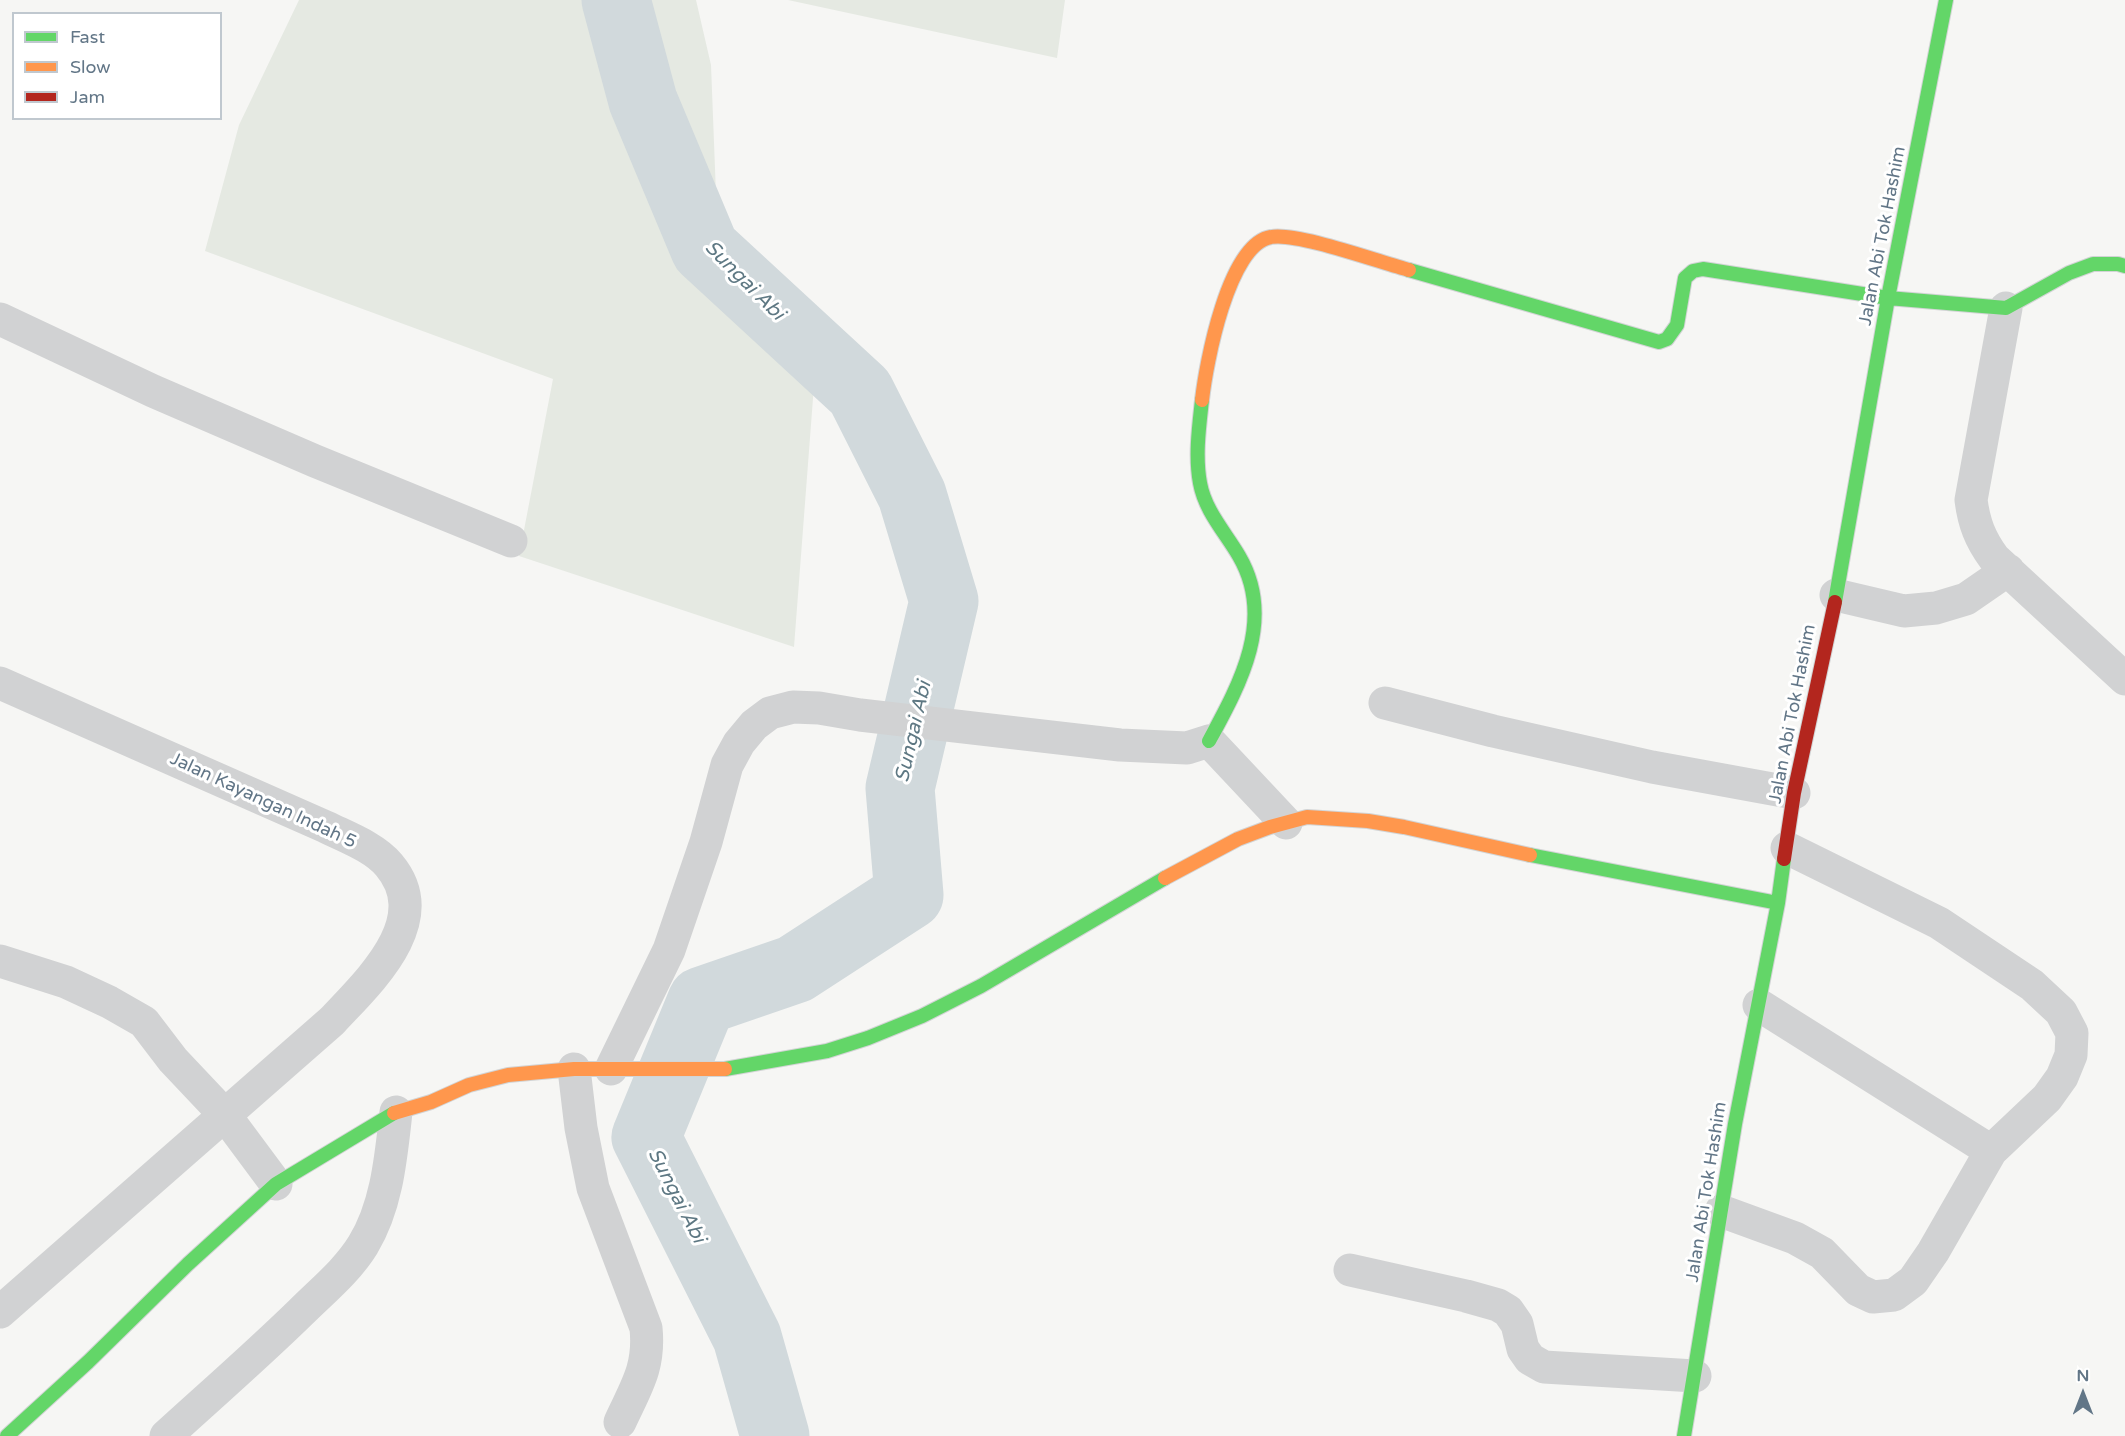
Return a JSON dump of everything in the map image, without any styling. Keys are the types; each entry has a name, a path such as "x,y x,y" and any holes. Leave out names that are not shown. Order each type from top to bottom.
{"street":[{"name":"Jalan Abi Tok Hashim","path":"1684,1436 1735,1125 1778,903 1794,793 1836,595 1888,298 1946,0"},
{"path":"611,1069 669,950 706,842 727,765 739,743 754,725 770,713 794,708 819,708 860,715 1120,745 1187,748 1209,741 1239,687 1250,656 1255,631 1255,604 1252,582 1243,560 1207,507 1200,483 1197,452 1205,374 1218,321 1241,260 1253,244 1266,237 1284,237 1318,244 1659,342 1669,338 1678,328 1685,278 1693,271 1703,269 1888,298 2006,308 2069,273 2093,264 2125,266"},
{"path":"2006,308 1971,500 1974,520 1981,541 1994,558 2125,678"},
{"path":"0,320 153,391 315,461 511,541"},
{"path":"1836,595 1904,611 1936,608 1966,599 2008,570"},
{"name":"Jalan Kayangan Indah 5","path":"0,682 326,827 371,851 388,864 399,880 404,897 401,932 391,953 332,1021 6,1300"},
{"path":"1385,703 1493,731 1652,767 1794,793"},
{"path":"1209,741 1286,823"},
{"path":"7,1436 276,1184 396,1112 431,1102 469,1085 508,1075 574,1069 645,1071 731,1069 827,1052 922,1016 981,986 1139,892 1238,839 1270,827 1307,817 1395,825 1778,903"},
{"path":"1721,1211 1795,1238 1822,1253 1858,1290 1873,1298 1894,1295 1913,1281 1991,1151 2047,1098 2062,1077 2071,1055 2072,1033 2061,1012 2032,985 1939,923 1786,848"},
{"path":"0,961 66,982 109,1002 144,1022 173,1060 224,1114 276,1184"},
{"path":"1759,1005 1991,1151"},
{"path":"574,1069 581,1128 593,1188 646,1328 648,1349 644,1369 620,1422"},
{"path":"166,1436 248,1363 344,1269 363,1245 374,1223 382,1197 390,1163 396,1112"},
{"path":"1350,1270 1498,1305 1508,1311 1517,1324 1523,1349 1530,1359 1544,1367 1695,1376"}],"shaded area":[{"path":"299,0 696,0 711,65 717,220 818,333 794,647 519,556 553,379 205,251 239,125"},
{"path":"788,0 1065,0 1057,58"}],"waterway":[{"name":"Sungai Abi","path":"616,0 643,101 705,249 860,392 912,495 944,601 900,788 909,895 795,969 702,1001 646,1137 747,1337 775,1436"}],"traffic: fast":[{"path":"1835,602 1888,298 1946,0"},
{"path":"1409,270 1659,342 1667,339 1677,325 1685,278 1693,271 1703,269 1888,298 2006,308 2069,273 2093,264 2125,266"},
{"path":"1202,400 1198,452 1200,483 1206,503 1239,556 1250,580 1254,603 1254,627 1250,651 1232,697 1209,741"},
{"path":"1530,855 1778,903"},
{"path":"1684,1436 1735,1124 1778,903 1784,859"},
{"path":"725,1069 827,1051 868,1038 922,1016 981,986 1165,878"},
{"path":"7,1436 276,1184 394,1113"}],"traffic: slow":[{"path":"1202,400 1214,334 1231,282 1243,260 1256,245 1271,237 1299,239 1409,270"},
{"path":"1165,878 1238,839 1307,817 1368,821 1404,827 1530,855"},
{"path":"394,1113 431,1102 469,1085 508,1075 574,1069 725,1069"}],"traffic: jam":[{"path":"1784,859 1794,793 1835,602"}]}
